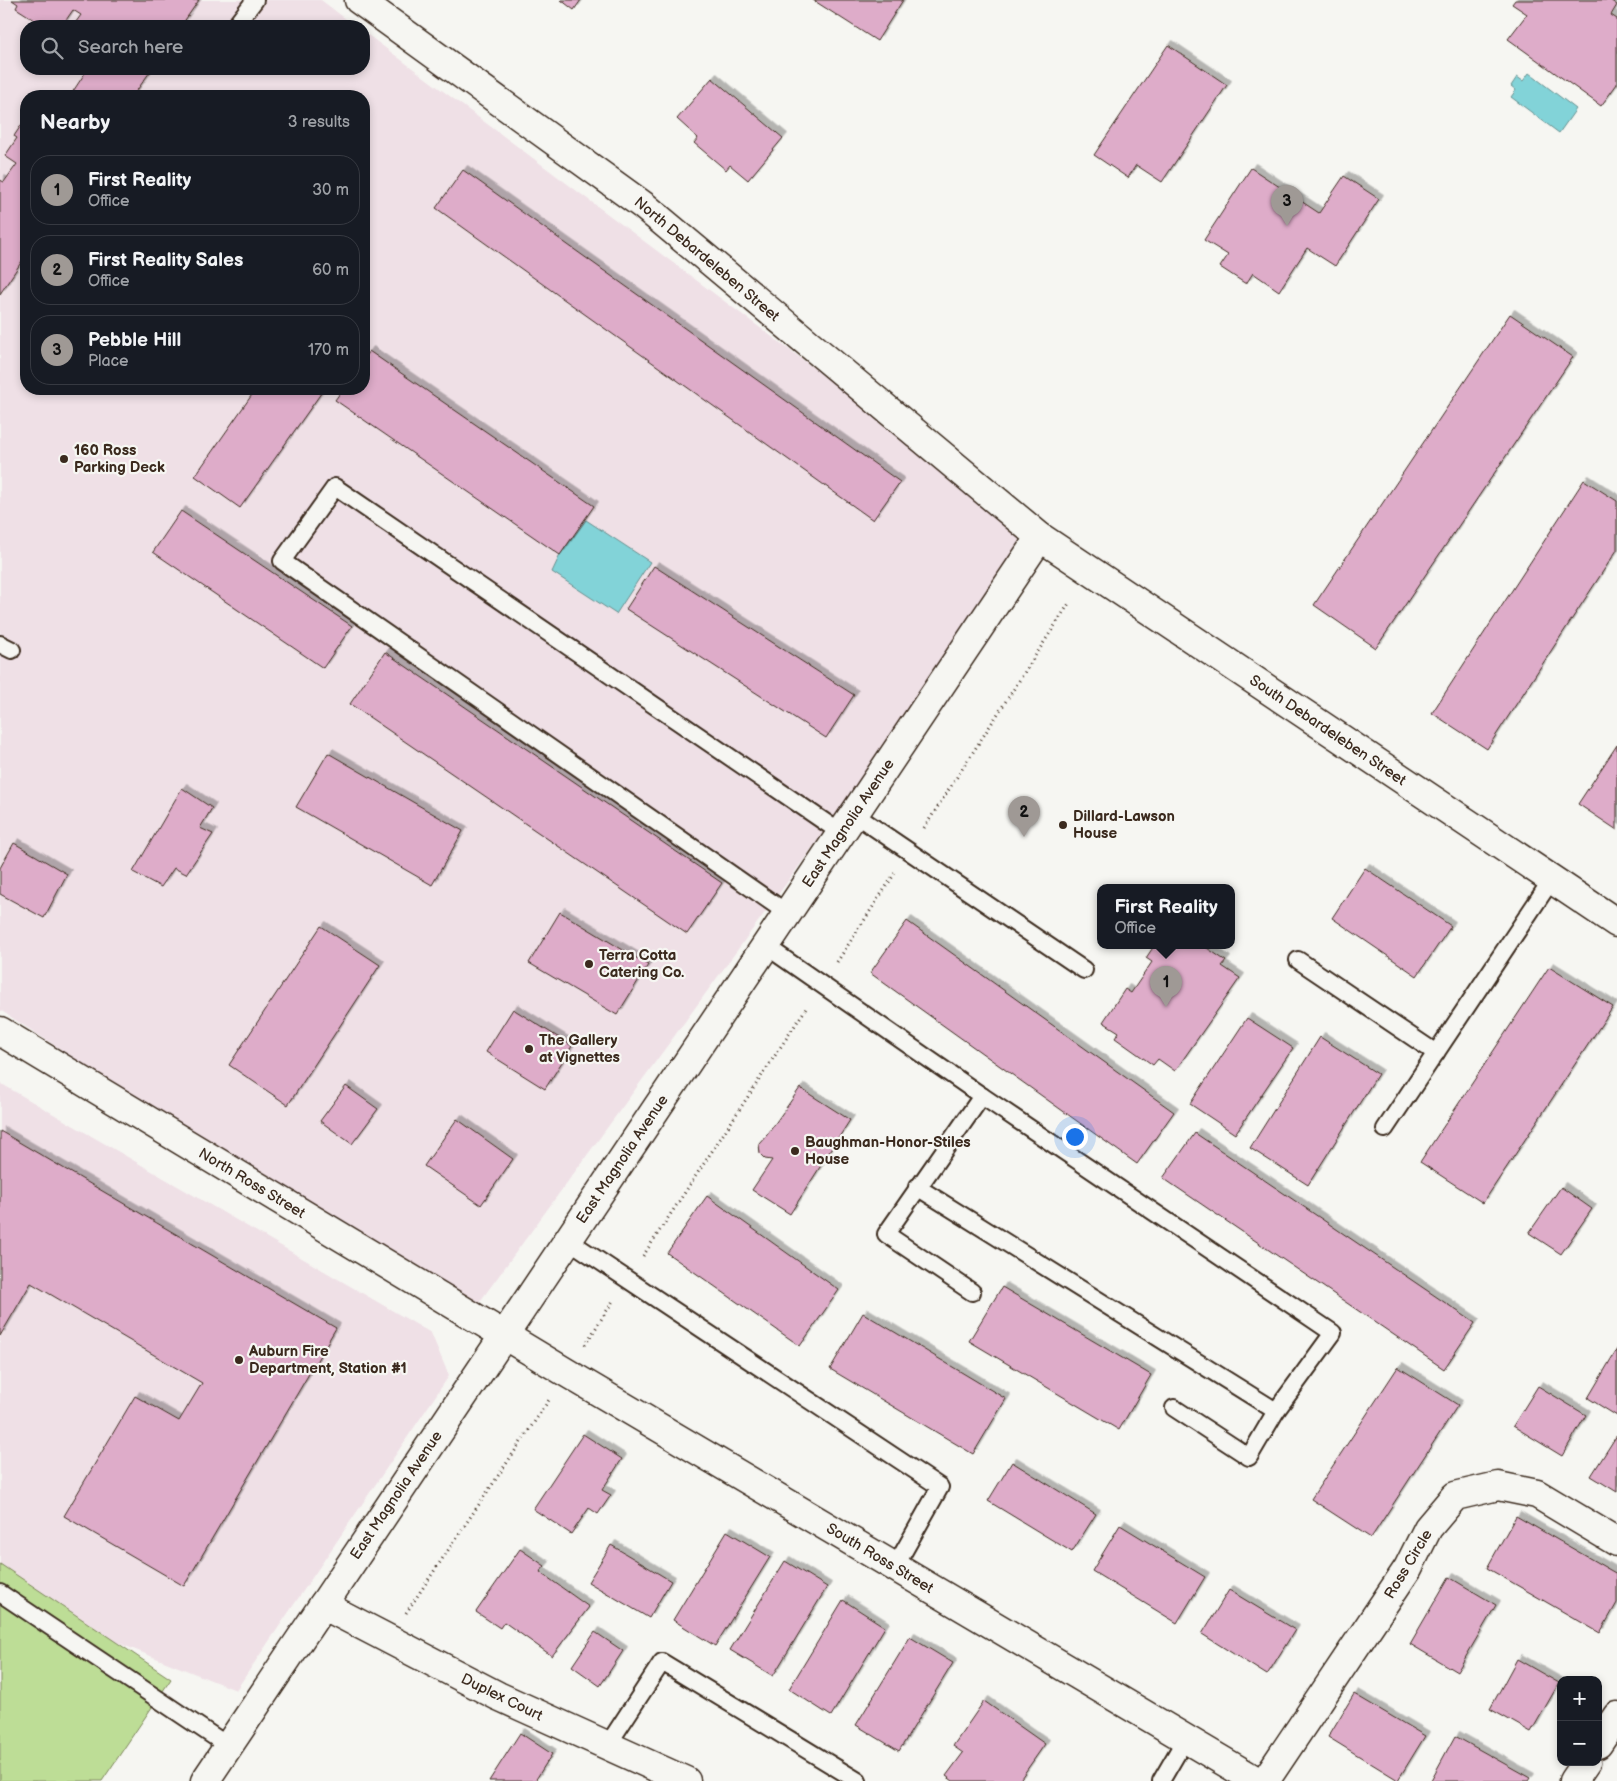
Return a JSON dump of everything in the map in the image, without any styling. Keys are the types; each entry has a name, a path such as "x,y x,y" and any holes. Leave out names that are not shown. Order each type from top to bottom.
{"street":[{"name":"North Debardeleben Street","path":"359,0 644,206 1040,537"},
{"name":"East Magnolia Avenue","path":"204,1781 1040,537"},
{"name":"South Debardeleben Street","path":"1040,537 1617,923"},
{"name":"North Ross Street","path":"0,1031 504,1335"},
{"name":"South Ross Street","path":"504,1335 1258,1781"},
{"name":"Ross Circle","path":"1265,1781 1408,1568 1428,1528 1455,1496 1498,1486 1537,1494 1617,1542"},
{"name":"Duplex Court","path":"322,1605 498,1696 686,1781"},
{"path":"1602,1738 1617,1716"},
{"path":"1573,1781 1583,1766"}],"lane":[{"path":"240,20 255,0"},
{"path":"787,913 282,561 335,487 847,824 1084,970"},
{"path":"1385,1129 1552,879"},
{"path":"766,946 982,1096 1333,1333 1276,1411 1249,1457 1174,1408"},
{"path":"1298,960 1436,1053"},
{"path":"972,1292 886,1234 982,1096"},
{"path":"917,1187 1276,1411"},
{"path":"568,1240 940,1487 895,1567"},
{"path":"0,1593 228,1746"},
{"path":"607,1746 662,1662 858,1781"},
{"path":"1160,1781 1186,1738"}],"path":[{"path":"401,1620 553,1395"}],"shaded area":[{"path":"0,0 321,0 347,20 20,20 20,75 370,75 370,36 1040,537 470,1315 0,1010"},
{"path":"0,1083 431,1333 449,1376 236,1690 0,1596"}],"green space":[{"path":"0,1564 171,1679 102,1781 0,1781"}],"water":[{"path":"1529,73 1576,109 1559,133 1511,97 1516,90 1511,86 1517,77 1523,81"},
{"path":"586,520 650,562 616,614 552,572 560,555"}],"building":[{"path":"12,0 199,0 185,20 77,20 81,15 73,10 66,20 35,20 16,8 18,4"},
{"path":"561,0 581,0 574,10"},
{"path":"813,0 903,0 877,41"},
{"path":"1515,0 1610,0 1617,5 1611,15 1617,19 1617,84 1601,106 1508,39 1527,14 1512,4"},
{"path":"1168,45 1227,85 1162,182 1136,165 1128,178 1094,155"},
{"path":"84,75 148,75 137,90 74,90"},
{"path":"712,78 783,138 748,180 730,165 726,170 694,143 698,138 677,119"},
{"path":"20,127 20,264 0,294 0,180 4,182 17,164 5,156 17,138 14,136"},
{"path":"1251,168 1319,213 1344,176 1379,199 1335,266 1307,248 1279,291 1253,273 1246,284 1220,267 1228,255 1204,240"},
{"path":"463,170 900,482 873,520 436,208"},
{"path":"1510,314 1573,357 1376,648 1314,605"},
{"path":"370,352 594,506 560,555 335,400 339,395 370,395"},
{"path":"252,395 320,395 240,508 195,476"},
{"path":"1584,480 1617,501 1617,550 1487,749 1432,713"},
{"path":"181,511 352,626 323,668 153,552"},
{"path":"654,566 854,695 826,738 626,609"},
{"path":"385,652 722,883 687,934 350,704"},
{"path":"1617,745 1617,830 1578,804"},
{"path":"328,753 463,831 432,885 296,807"},
{"path":"182,788 212,808 200,828 213,834 186,874 174,868 161,887 133,872"},
{"path":"14,843 67,874 44,918 0,894 0,868"},
{"path":"1365,868 1451,926 1417,976 1332,918"},
{"name":"Terra Cotta Catering Co.","path":"560,912 648,965 617,1015 529,963"},
{"path":"907,921 1174,1112 1137,1164 870,973"},
{"path":"321,926 380,965 288,1105 229,1065"},
{"path":"1152,949 1208,949 1226,961 1222,966 1240,978 1175,1071 1158,1059 1153,1065 1115,1038 1119,1032 1103,1022 1125,989 1131,993 1152,962 1146,958"},
{"path":"1549,967 1613,1007 1483,1203 1420,1162"},
{"name":"The Gallery at Vignettes","path":"513,1009 572,1046 545,1089 486,1052"},
{"path":"1247,1018 1293,1048 1235,1134 1190,1104"},
{"path":"1320,1037 1378,1074 1308,1185 1250,1148"},
{"path":"346,1086 378,1109 352,1144 320,1121"},
{"name":"Baughman-Honor-Stiles House","path":"800,1088 850,1120 790,1214 752,1190 772,1160 765,1159 760,1154 759,1144"},
{"path":"457,1119 513,1159 481,1205 424,1166"},
{"name":"Auburn Fire Department, Station #1","path":"0,1131 336,1328 184,1586 64,1516 135,1396 179,1421 202,1383 31,1283 0,1336"},
{"path":"1195,1133 1475,1323 1444,1369 1163,1178"},
{"path":"1561,1187 1592,1209 1561,1254 1529,1233"},
{"path":"707,1196 839,1290 800,1346 667,1253"},
{"path":"1002,1287 1151,1375 1119,1430 969,1341"},
{"path":"863,1313 1006,1399 973,1454 830,1369"},
{"path":"1617,1349 1617,1416 1588,1398"},
{"path":"1398,1367 1458,1405 1371,1538 1311,1499"},
{"path":"1538,1386 1586,1415 1562,1456 1513,1426"},
{"path":"583,1434 622,1459 602,1490 611,1495 598,1514 589,1508 571,1534 533,1509"},
{"path":"1617,1435 1617,1492 1591,1476"},
{"path":"1012,1462 1096,1514 1072,1552 988,1501"},
{"path":"1516,1516 1617,1574 1617,1603 1600,1633 1487,1568"},
{"path":"1120,1525 1205,1577 1177,1623 1092,1571"},
{"path":"727,1531 770,1557 715,1646 673,1620"},
{"path":"611,1545 671,1581 649,1618 588,1582"},
{"path":"520,1549 545,1566 540,1572 589,1607 552,1656 504,1622 500,1628 476,1612"},
{"path":"785,1561 827,1587 773,1676 730,1650"},
{"path":"1449,1577 1496,1605 1457,1672 1410,1644"},
{"path":"1229,1590 1295,1630 1267,1675 1202,1634"},
{"path":"843,1600 885,1627 831,1716 789,1689"},
{"path":"595,1632 623,1651 600,1686 572,1666"},
{"path":"910,1637 953,1663 899,1751 856,1725"},
{"path":"1517,1659 1557,1682 1557,1686 1531,1732 1490,1709"},
{"path":"1354,1694 1425,1736 1398,1780 1328,1737"},
{"path":"984,1701 1045,1744 1019,1781 953,1781 946,1776 963,1753 953,1746"},
{"path":"520,1733 552,1754 535,1781 489,1781"},
{"path":"1455,1736 1530,1778 1528,1781 1431,1780"}],"place":[{"name":"Pebble Hill","path":"1287,226"},
{"name":"160 Ross Parking Deck","path":"64,459"},
{"name":"Dillard-Lawson House","path":"1063,825"},
{"name":"First Reality Sales","path":"1024,837"},
{"name":"Terra Cotta Catering Co.","path":"589,964"},
{"name":"First Reality","path":"1166,1007"},
{"name":"The Gallery at Vignettes","path":"529,1049"},
{"name":"Baughman-Honor-Stiles House","path":"795,1151"},
{"name":"Auburn Fire Department, Station #1","path":"239,1360"}]}
